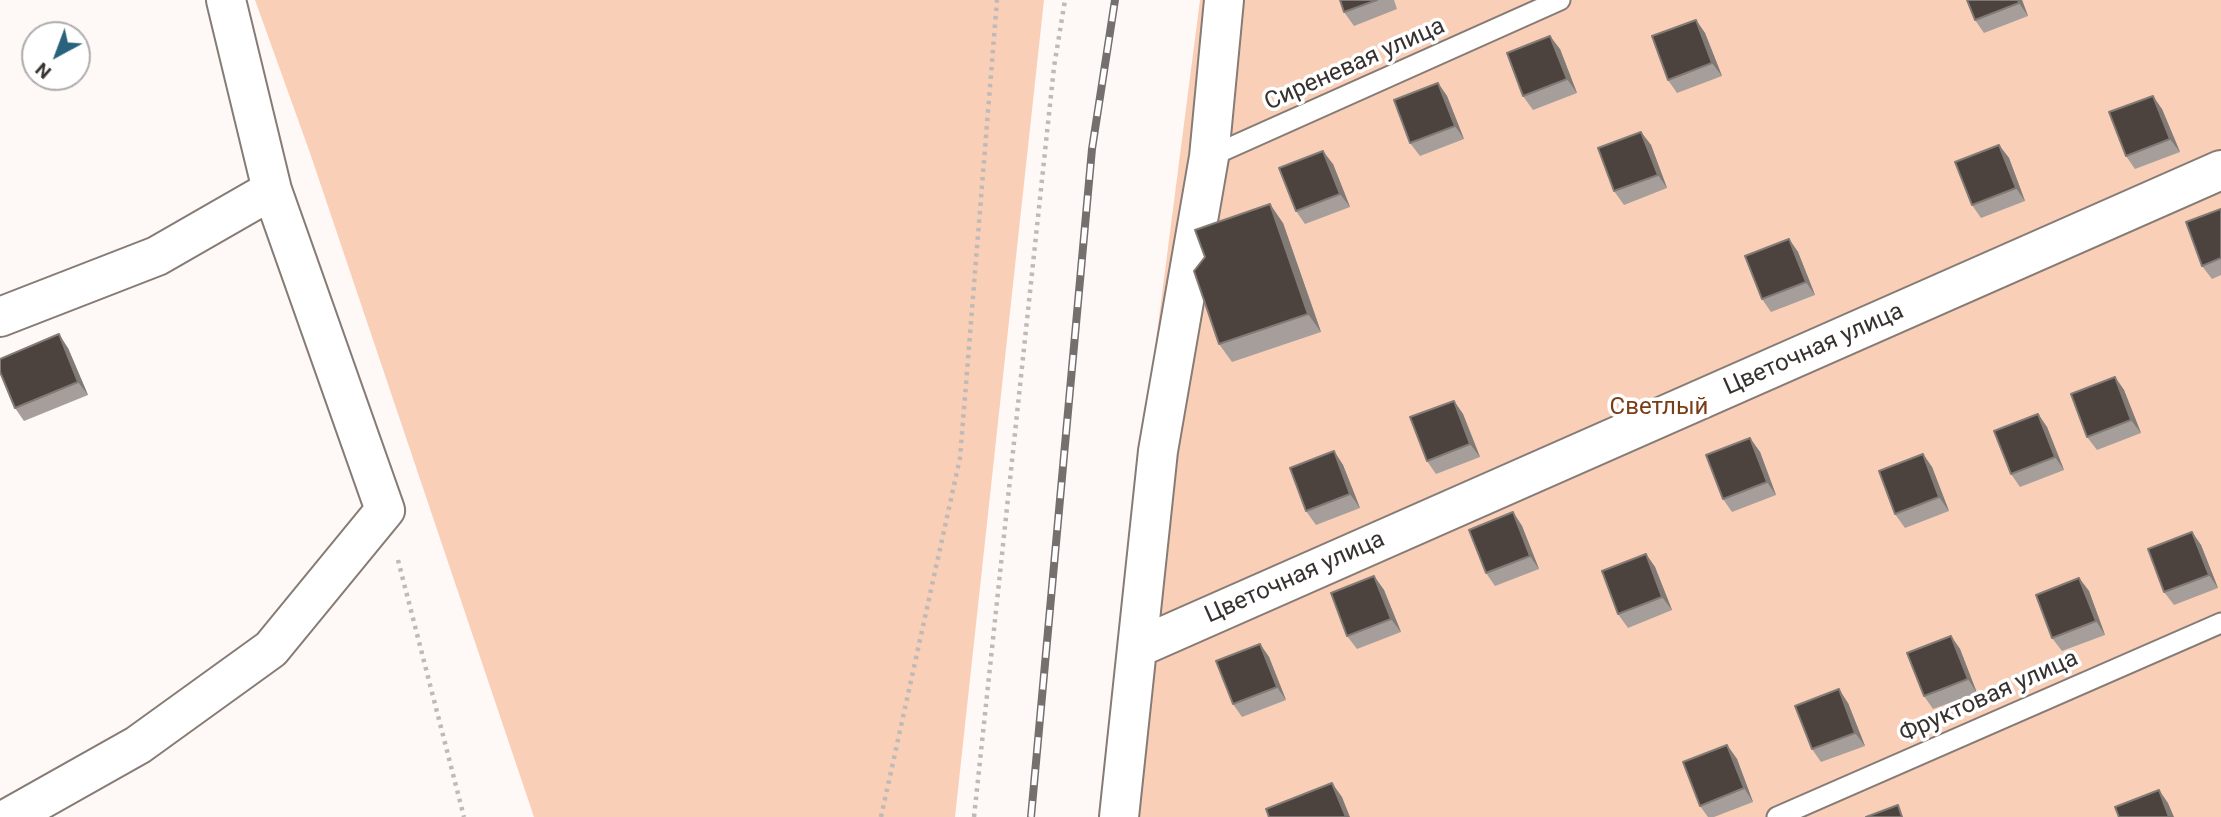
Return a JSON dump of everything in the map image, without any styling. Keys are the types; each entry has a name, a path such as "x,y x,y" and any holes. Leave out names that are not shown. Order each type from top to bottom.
{"street":[{"path":"10,817 138,745 271,649 385,510 272,190 226,0"},
{"path":"1119,817 1158,451 1209,157 1224,0"},
{"name":"Цветочная улица","path":"1137,648 2221,170"},
{"path":"0,317 157,256 272,190"}],"lane":[{"name":"Сиреневая улица","path":"1209,157 1560,0"},
{"name":"Фруктовая улица","path":"1777,817 2221,623"}],"path":[{"path":"881,817 960,458 997,0"},
{"path":"974,817 1054,67 1065,0"},
{"path":"385,510 464,817"}],"green space":[{"path":"255,0 1044,0 955,817 534,817 310,153"},
{"name":"Светлый","path":"1200,0 2221,0 2221,817 1098,817 1119,627"}],"building":[{"path":"1340,0 1377,0 1344,12"},
{"path":"1967,0 2018,0 2019,3 1975,20"},
{"path":"1696,20 1712,63 1668,80 1652,36"},
{"path":"1550,36 1567,79 1523,96 1507,53"},
{"path":"1438,83 1455,126 1410,143 1394,100"},
{"path":"2153,96 2170,139 2126,156 2109,112"},
{"path":"1641,132 1658,175 1614,191 1598,148"},
{"path":"1999,145 2016,188 1972,205 1955,162"},
{"path":"1323,151 1340,194 1296,211 1279,168"},
{"path":"1270,204 1308,314 1219,344 1194,271 1205,257 1195,230"},
{"path":"2221,209 2221,258 2202,266 2186,222"},
{"path":"1789,239 1806,282 1762,299 1745,256"},
{"path":"59,334 78,382 15,408 0,372 0,359"},
{"path":"2115,377 2131,420 2087,437 2071,394"},
{"path":"1454,401 1470,444 1427,461 1410,417"},
{"path":"2038,414 2055,457 2011,474 1994,431"},
{"path":"1750,438 1767,482 1723,499 1706,455"},
{"path":"1334,451 1350,494 1306,511 1290,468"},
{"path":"1923,454 1939,497 1895,514 1879,471"},
{"path":"1513,512 1530,556 1486,573 1469,530"},
{"path":"2192,532 2209,575 2164,592 2148,549"},
{"path":"1646,554 1662,597 1618,614 1602,571"},
{"path":"1374,576 1391,619 1347,636 1331,593"},
{"path":"2079,578 2096,621 2052,638 2036,595"},
{"path":"1951,636 1968,679 1924,696 1907,653"},
{"path":"1260,644 1277,687 1233,704 1216,661"},
{"path":"1839,689 1855,733 1812,749 1795,706"},
{"path":"1727,745 1744,788 1700,806 1683,762"},
{"path":"1332,783 1346,817 1269,817 1266,809"},
{"path":"2159,790 2169,817 2119,817 2115,807"},
{"path":"1898,805 1902,817 1866,817"}],"railway":[{"path":"1031,817 1092,149 1115,0"}]}
